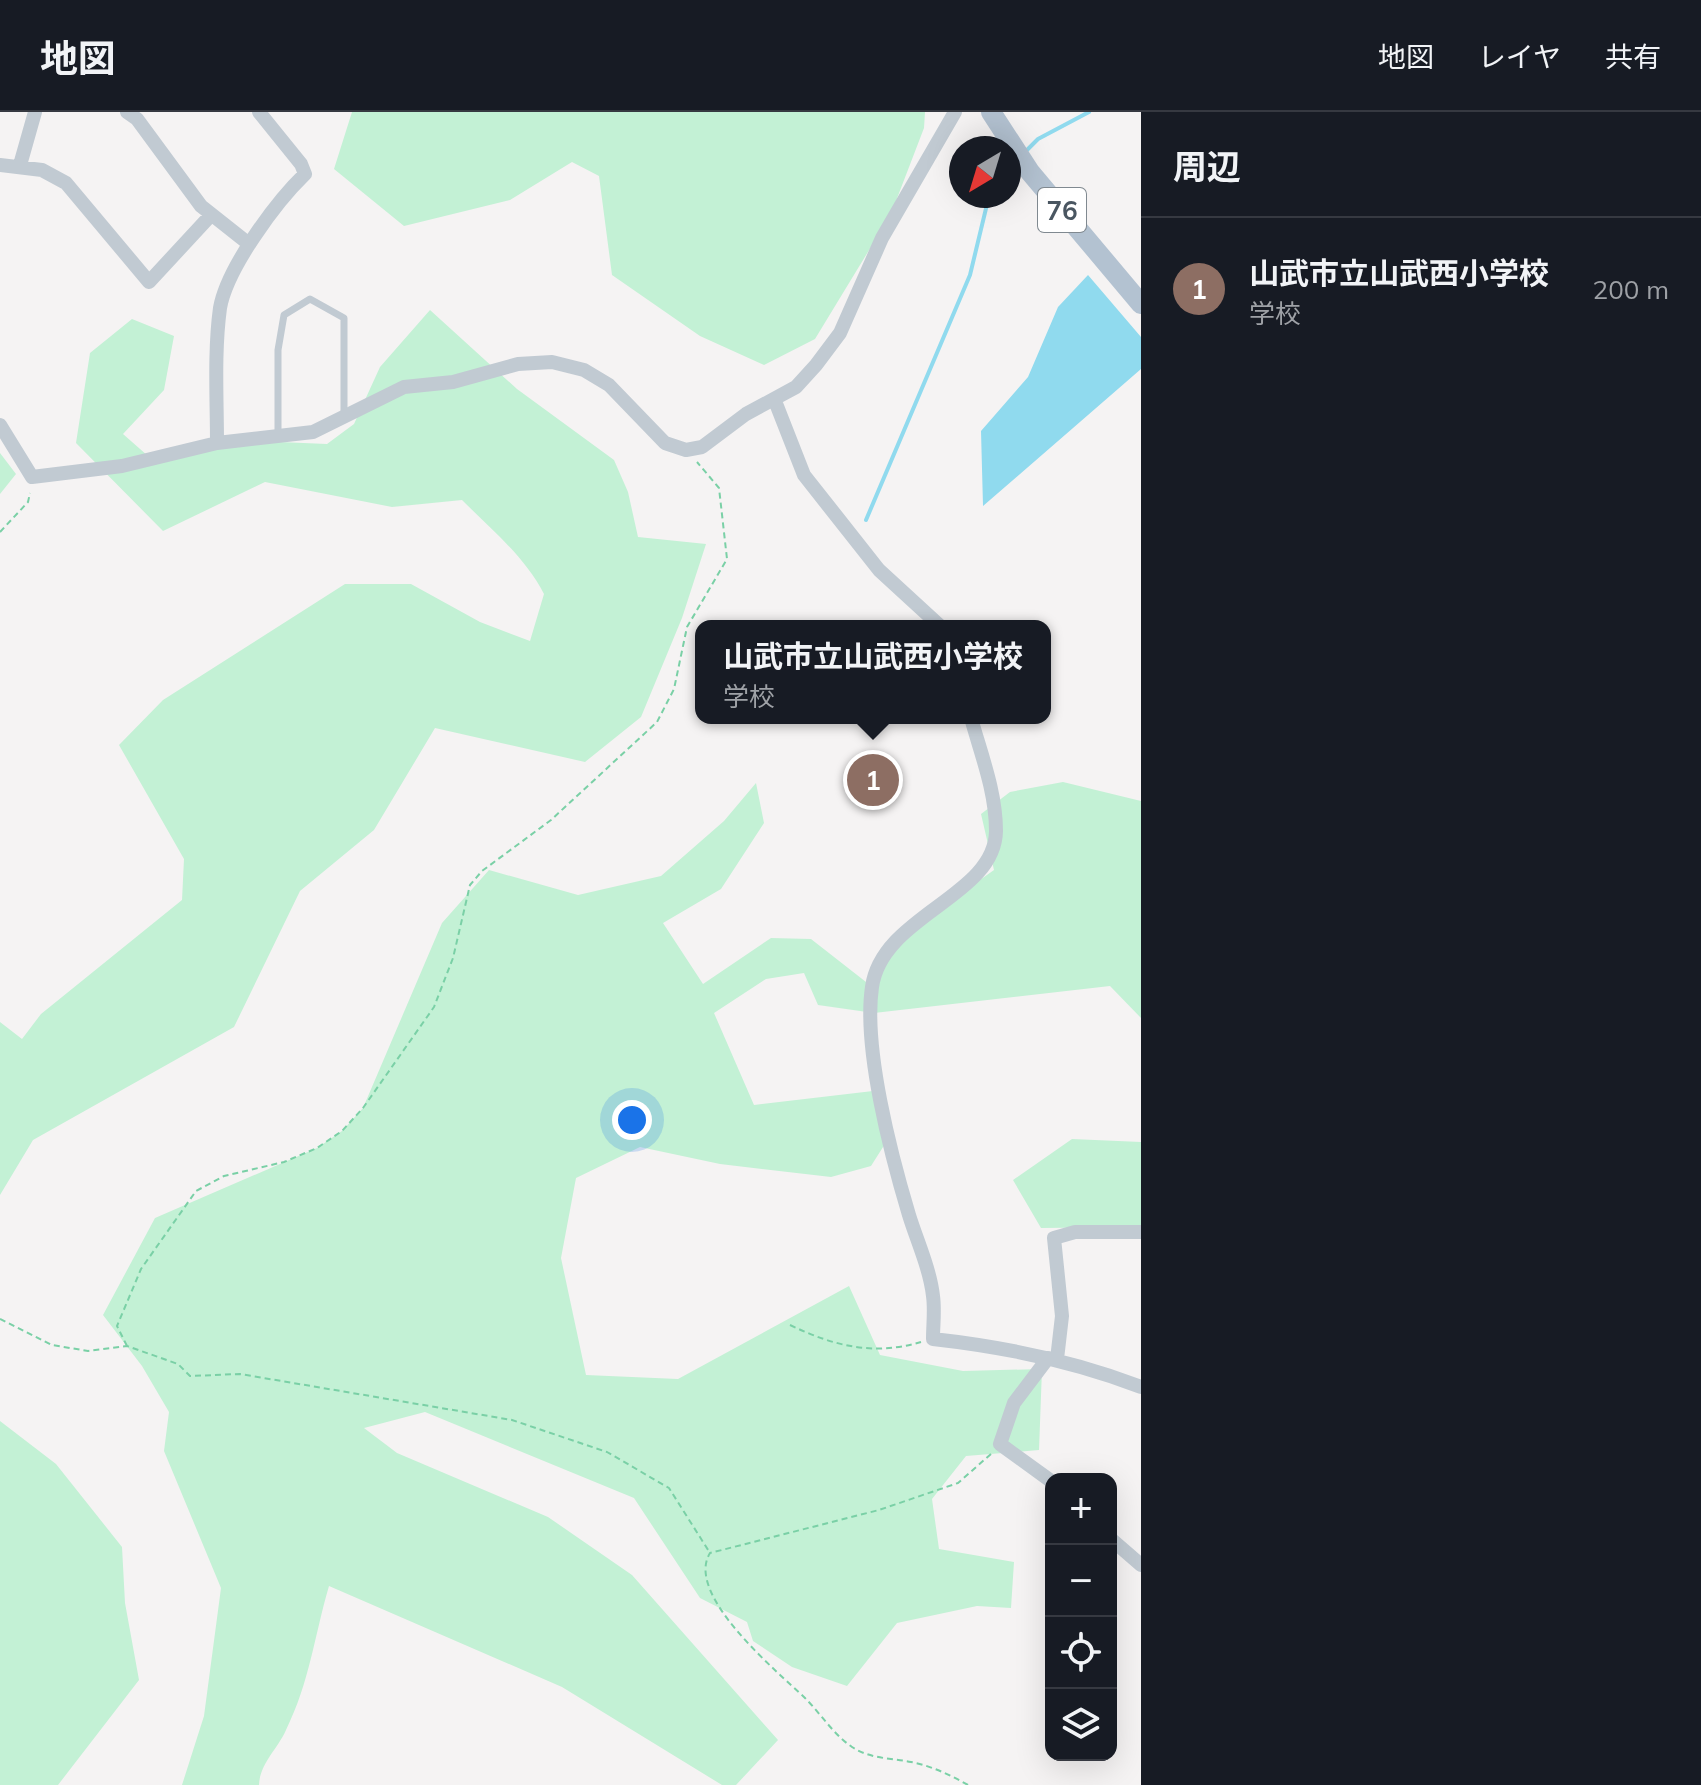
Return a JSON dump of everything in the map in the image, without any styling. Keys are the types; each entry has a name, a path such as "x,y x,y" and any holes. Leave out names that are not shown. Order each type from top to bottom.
{"main road":[{"name":"76","path":"991,112 1030,172 1141,304"}],"street":[{"path":"20,165 35,112"},
{"path":"127,112 137,119 211,215 249,244"},
{"path":"217,443 221,305 249,244 286,193 305,174 301,164 259,112"},
{"path":"0,425 32,477 122,466 217,443 313,432 404,387 453,382 518,364 552,362 584,370 609,385 665,443 686,450 702,447 746,414 796,387 840,333 882,238 955,112"},
{"path":"0,165 20,165 66,183 149,282 211,215"},
{"path":"775,401 804,475 879,570 933,620"},
{"path":"973,724 986,769 996,830 994,846 988,860 963,885 896,938 883,956 872,988 874,1061 906,1203 933,1295 933,1339 1052,1358 1141,1387"},
{"path":"1045,1477 1000,1444 1014,1403 1052,1358 1062,1316 1054,1238 1075,1232 1141,1232"},
{"path":"1117,1544 1141,1565"}],"lane":[{"path":"278,436 278,350 284,315 310,299 344,318 344,417"}],"path":[{"path":"127,1346 117,1326 141,1269 196,1191 224,1176 284,1162 317,1148 342,1131 363,1108 434,1007 453,958 470,885 482,871 551,820 657,722 674,689 687,627 727,559 719,488 686,450"},
{"path":"0,532 28,502 32,477"},
{"path":"0,1319 52,1345 88,1351 127,1346 178,1364 190,1376 240,1374 512,1420 607,1452 669,1488 710,1553"},
{"path":"790,1325 821,1339 864,1350 899,1348 933,1339"},
{"path":"968,1785 936,1768 870,1756 835,1733 805,1699 775,1673 719,1608 706,1577 704,1562 710,1553 879,1510 958,1483 970,1476 1000,1444"}],"green space":[{"path":"352,112 925,112 924,128 891,214 815,339 764,365 700,336 612,275 599,176 572,162 510,200 404,226 334,169"},
{"path":"430,310 517,389 614,460 628,492 638,537 706,544 682,618 641,717 585,762 435,728 374,830 300,891 234,1027 33,1140 0,1195 0,1022 22,1039 41,1014 182,900 184,859 119,745 163,700 345,584 411,584 480,622 530,641 544,594 517,556 462,500 392,507 265,482 163,531 76,443 90,353 132,319 174,336 164,390 123,434 148,456 256,441 327,444 354,424 380,367"},
{"path":"0,453 16,474 0,494"},
{"path":"1063,782 1141,801 1141,1018 1110,986 874,1013 818,1005 804,973 766,979 714,1013 754,1105 873,1091 890,1136 871,1166 831,1177 720,1164 640,1147 576,1178 561,1258 586,1375 678,1379 849,1286 880,1355 963,1371 1042,1369 1039,1450 966,1456 932,1499 939,1549 1014,1562 1011,1608 977,1606 897,1623 847,1686 792,1667 753,1641 747,1622 700,1598 634,1498 425,1412 364,1428 397,1453 548,1517 632,1575 778,1740 736,1785 722,1785 562,1687 329,1586 301,1694 286,1730 262,1770 259,1785 182,1785 204,1716 221,1588 164,1451 169,1412 142,1366 103,1315 155,1218 317,1148 342,1131 363,1108 442,923 489,870 578,895 661,876 724,821 756,783 764,823 721,889 663,923 703,984 771,938 811,939 866,982 905,933 994,870 981,814 1010,792"},
{"path":"1072,1139 1141,1142 1141,1227 1041,1228 1013,1180"},
{"path":"0,1421 56,1464 122,1547 125,1603 139,1680 58,1785 0,1785"}],"water":[{"path":"1088,275 1141,337 1141,369 983,506 981,431 1028,377 1058,307"}],"waterway":[{"path":"1025,152 1038,139 1089,112"},
{"path":"866,520 970,275 986,208"}],"place":[{"name":"山武市立山武西小学校","path":"873,780"}]}
